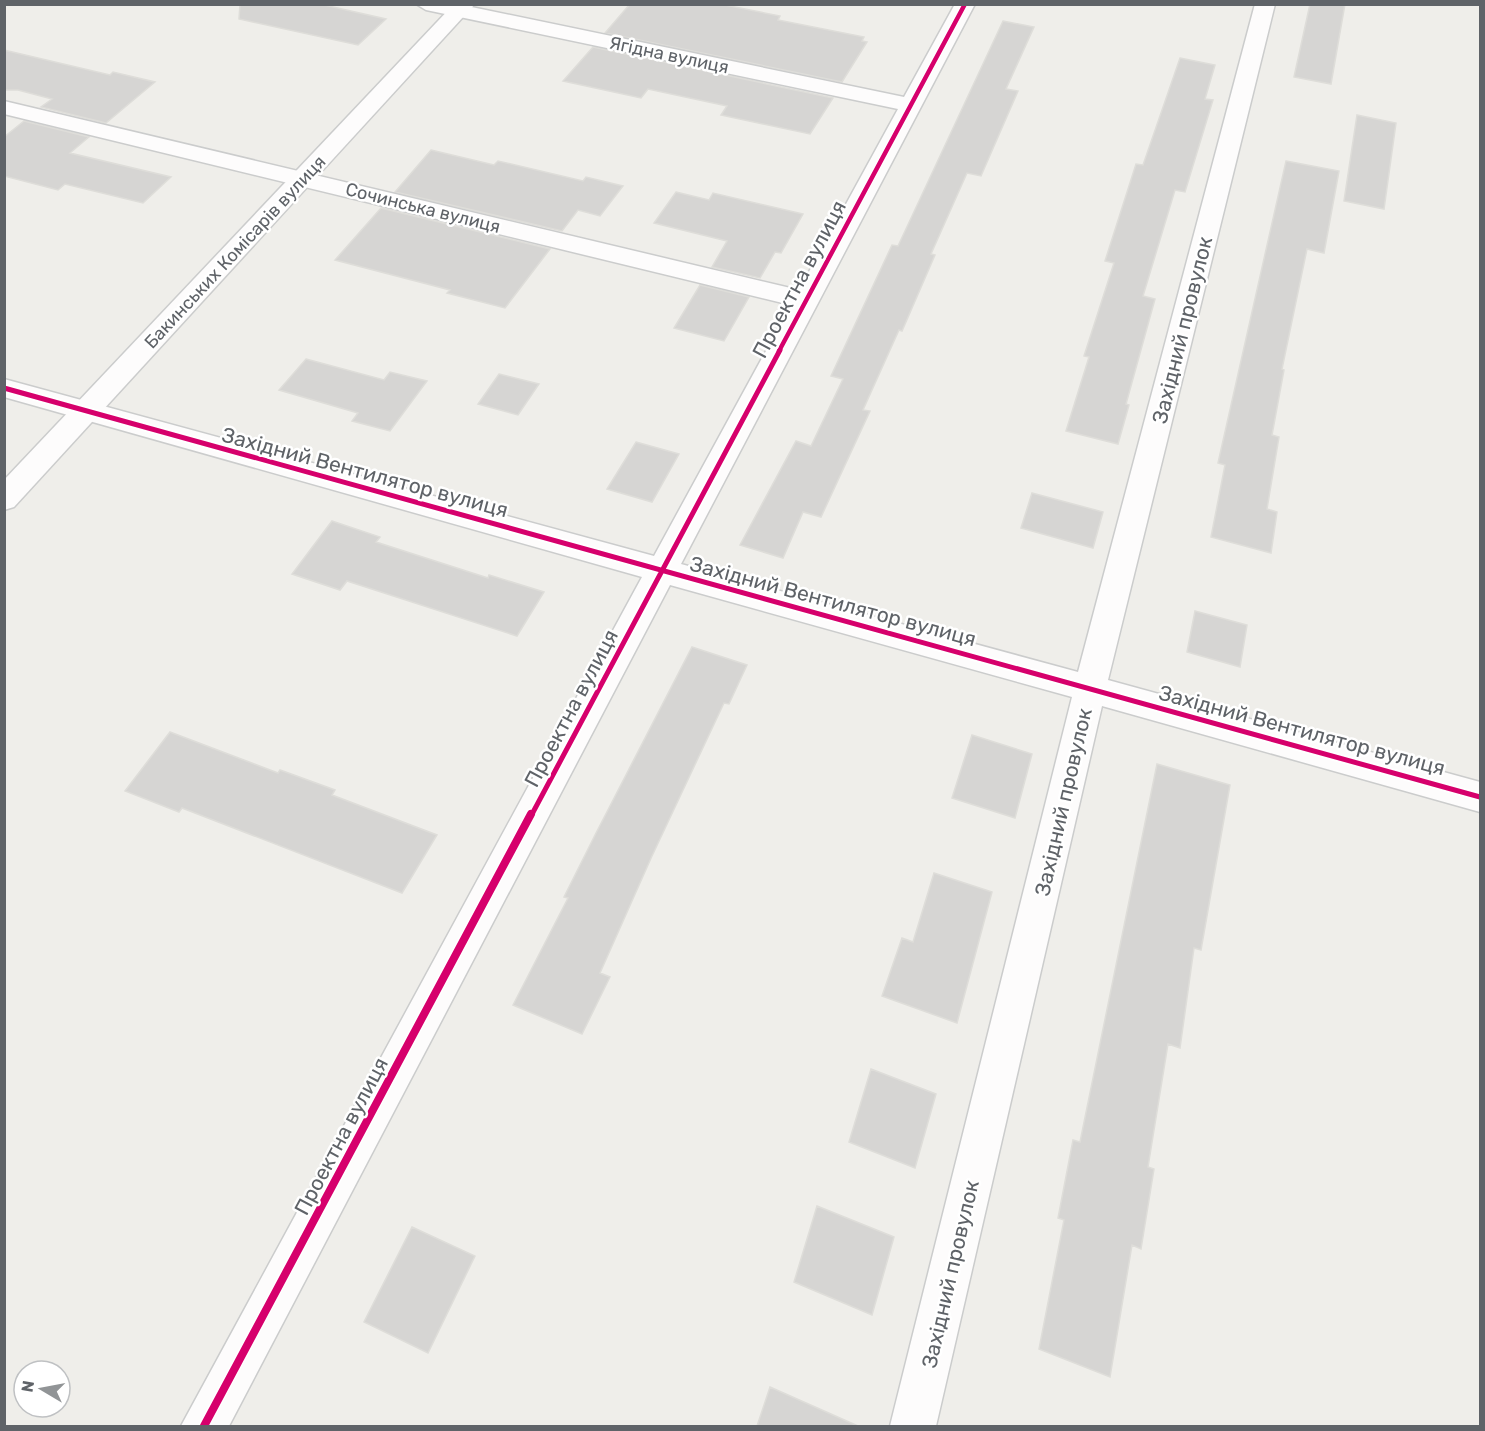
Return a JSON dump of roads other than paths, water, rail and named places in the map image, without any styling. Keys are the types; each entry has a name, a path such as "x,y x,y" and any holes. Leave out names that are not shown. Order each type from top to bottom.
{"street":[{"name":"Ягідна вулиця","path":"426,4 462,8 912,105"},
{"name":"Проектна вулиця","path":"204,1426 965,4"},
{"name":"Західний провулок","path":"913,1426 1090,689 1265,4"},
{"name":"Бакинських Комісарів вулиця","path":"4,499 462,8"},
{"name":"Сочинська вулиця","path":"4,107 806,300"},
{"name":"Західний Вентилятор вулиця","path":"4,388 1480,797"}]}
